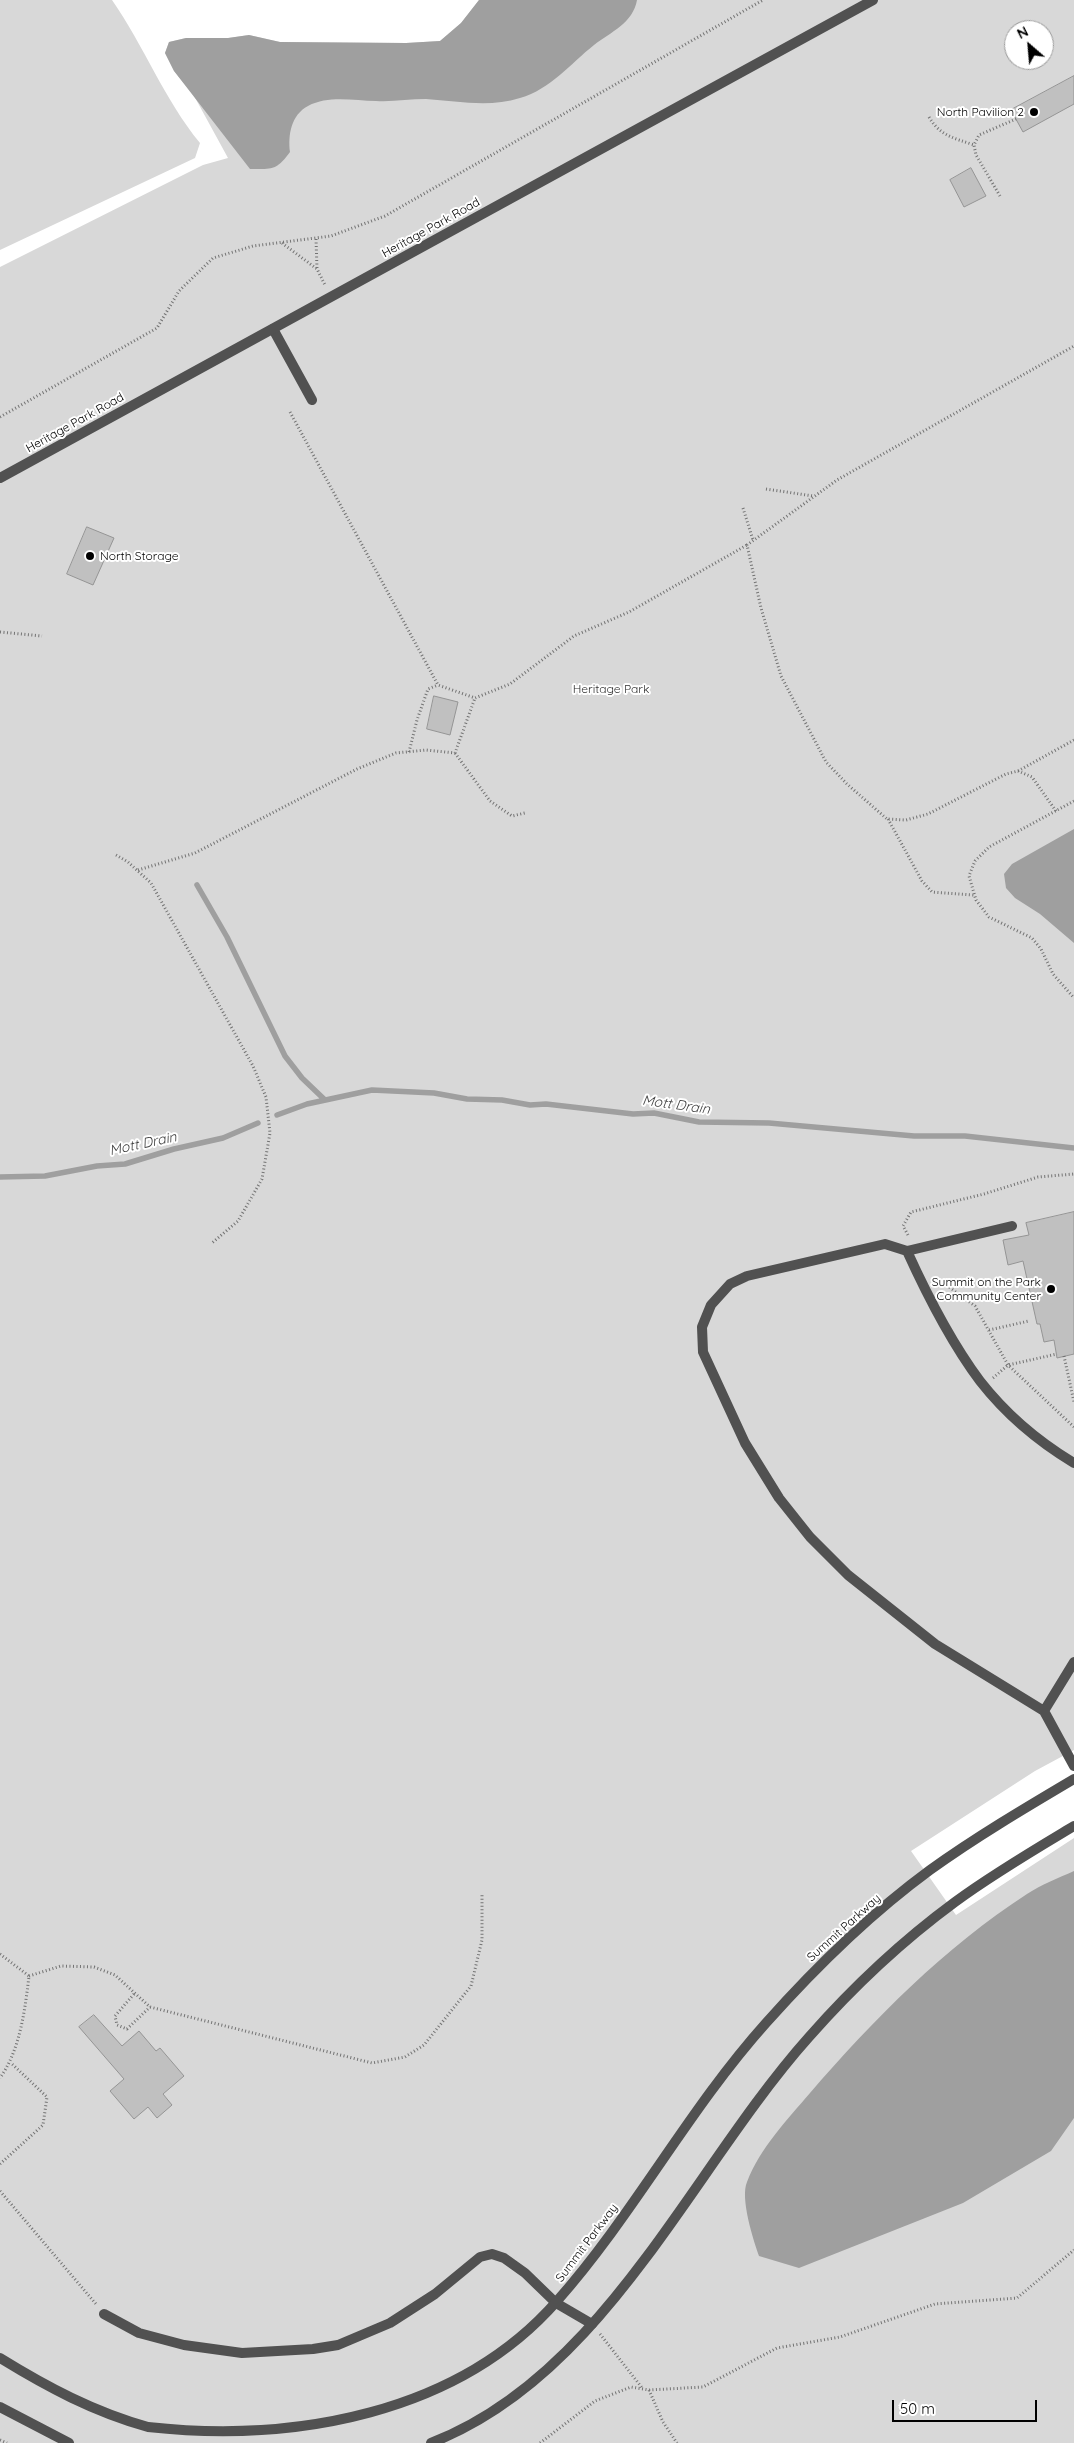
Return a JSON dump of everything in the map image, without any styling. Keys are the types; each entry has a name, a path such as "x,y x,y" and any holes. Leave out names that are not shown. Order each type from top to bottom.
{"street":[{"name":"Heritage Park Road","path":"0,478 873,0"},
{"path":"273,329 312,400"},
{"path":"1012,1226 907,1251 885,1244 747,1276 730,1284 711,1305 702,1327 704,1352 745,1443 779,1498 810,1537 848,1575 935,1644 1044,1711 1074,1766"},
{"path":"907,1251 924,1287 980,1381 1015,1419 1057,1453 1074,1463"},
{"path":"1044,1711 1074,1662"},
{"name":"Summit Parkway","path":"0,2358 73,2400 111,2415 149,2427 211,2437 240,2439 290,2437 338,2430 389,2415 435,2396 479,2371 502,2354 556,2303 609,2237 722,2075 764,2025 809,1977 869,1920 929,1871 990,1829 1074,1779"},
{"path":"431,2443 482,2417 510,2398 537,2378 592,2324 629,2280 768,2086 840,2003 898,1948 956,1901 1074,1826"},
{"path":"104,2314 139,2333 184,2345 242,2353 313,2349 338,2345 390,2324 435,2294 480,2258 492,2254 504,2258 524,2273 556,2303 592,2324"},
{"path":"0,2407 69,2443"}],"path":[{"path":"0,417 157,328 179,291 213,258 253,246 331,236 385,216 763,0"},
{"path":"930,117 936,128 946,134 974,144"},
{"path":"1000,196 976,155 974,144 979,135 1016,119"},
{"path":"316,239 317,269 331,297"},
{"path":"282,243 317,269"},
{"path":"290,412 438,685 475,698 510,684 574,636 629,612 747,545 837,480 1074,346"},
{"path":"766,489 814,496"},
{"path":"742,508 754,540"},
{"path":"747,545 761,608 781,676 826,762 847,784 887,818 922,881 932,892 974,895"},
{"path":"0,632 42,636"},
{"path":"409,752 417,720 428,690 438,685"},
{"path":"455,753 475,698"},
{"path":"887,818 906,820 928,814 1006,774 1018,771 1074,740"},
{"path":"138,870 195,853 357,769 396,753 426,750 455,753 490,801 512,816 525,813"},
{"path":"1018,771 1032,777 1056,812"},
{"path":"1074,801 989,847 975,861 969,876 976,900 989,917 1032,938 1041,949 1053,974 1074,998"},
{"path":"116,855 138,870 151,883 252,1066 266,1097 270,1133 262,1179 238,1221 212,1243"},
{"path":"918,1248 910,1239 903,1226 911,1212 984,1194 1038,1177 1074,1174"},
{"path":"936,1275 939,1282 961,1294 975,1306 1002,1358 1074,1427"},
{"path":"989,1330 1029,1321"},
{"path":"1008,1365 1057,1354"},
{"path":"1064,1356 1074,1402"},
{"path":"29,1976 61,1966 94,1967 115,1976 150,2007 372,2063 405,2057 424,2046 471,1986 482,1940 482,1894"},
{"path":"0,1954 29,1976"},
{"path":"0,2078 11,2063 26,2003 29,1976"},
{"path":"134,1994 115,2016 117,2025 127,2029 150,2007"},
{"path":"0,2164 43,2125 47,2097 11,2063"},
{"path":"0,2191 104,2314"},
{"path":"540,2443 595,2401 631,2388 649,2390 703,2387 777,2348 840,2337 935,2304 1017,2298 1074,2250"},
{"path":"592,2324 643,2389"},
{"path":"649,2390 663,2422 677,2443"},
{"path":"0,2440 7,2443"}],"green space":[{"path":"0,0 112,0 176,109 200,143 195,158 0,250"},
{"name":"Heritage Park","path":"479,0 1074,0 1074,1750 1035,1771 911,1851 956,1915 1074,1838 1074,2443 0,2443 0,267 203,165 228,158 193,94 174,71 165,53 169,42 186,38 228,38 249,35 280,42 406,43 440,41 461,23"}],"shaded area":[{"path":"479,0 637,0 635,8 626,21 594,45 551,82 531,94 497,103 426,99 382,101 342,99 316,103 302,110 294,120 290,132 290,152 281,163 269,169 250,169 174,71 165,53 169,42 186,38 228,38 249,35 280,42 406,43 440,41 461,23"},
{"path":"1074,829 1074,943 1040,914 1015,898 1006,888 1004,874 1012,864"},
{"path":"1074,1871 1074,2118 1051,2151 963,2203 799,2268 759,2256 748,2219 745,2189 759,2158 783,2124 859,2039 911,1986 939,1961 967,1937 1027,1894"}],"building":[{"path":"1074,76 1074,104 1023,132 1011,110"},
{"path":"971,168 986,196 964,207 950,180"},
{"name":"North Storage","path":"87,527 114,538 93,585 67,574"},
{"path":"434,696 458,702 450,735 427,729"},
{"name":"Summit on the Park Community Center","path":"1074,1212 1074,1354 1057,1358 1054,1340 1044,1342 1040,1324 1037,1324 1023,1261 1008,1265 1003,1240 1029,1235 1026,1223"},
{"path":"94,2015 122,2046 139,2031 156,2051 160,2048 184,2076 163,2094 172,2105 157,2118 148,2107 134,2119 110,2091 124,2079 79,2027"}],"waterway":[{"path":"197,885 227,937 285,1056 302,1078 325,1100"},
{"name":"Mott Drain","path":"277,1115 307,1104 372,1090 434,1093 467,1099 502,1100 530,1105 546,1104 633,1114 654,1113 699,1122 769,1123 914,1136 965,1136 1074,1148"},
{"name":"Mott Drain","path":"0,1177 45,1176 97,1166 125,1164 174,1149 223,1138 258,1123"}],"place":[{"name":"North Pavilion 2","path":"1034,112"},
{"name":"North Storage","path":"90,556"},
{"name":"Summit on the Park Community Center","path":"1051,1289"}]}
